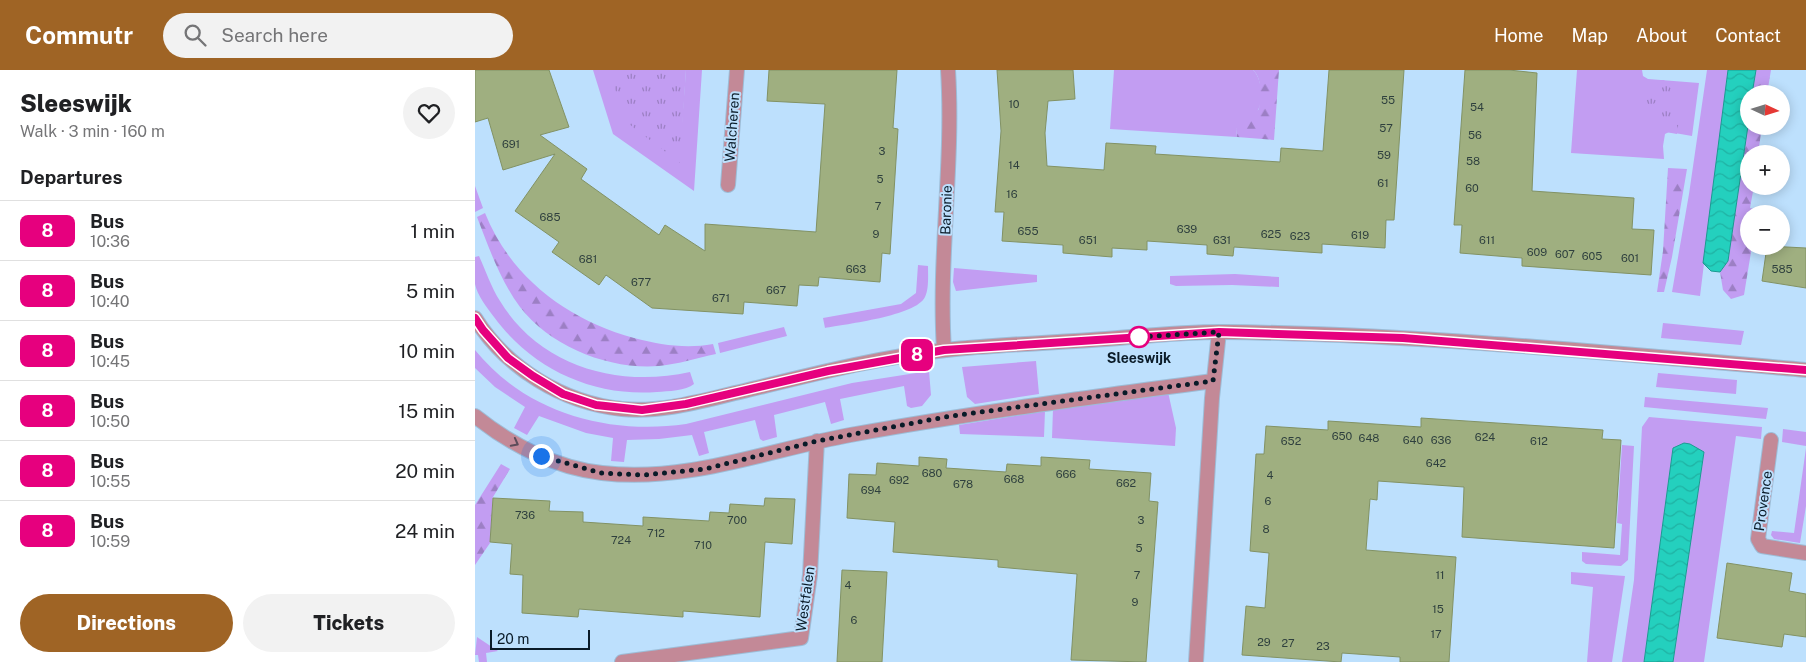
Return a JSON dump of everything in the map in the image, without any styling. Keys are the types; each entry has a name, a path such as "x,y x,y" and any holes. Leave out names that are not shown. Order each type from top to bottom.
{"street":[{"name":"Walcheren","path":"728,185 737,70"},
{"name":"Baronie","path":"944,350 941,302 946,221 949,95 947,70"},
{"path":"475,318 508,358 563,394 588,402 642,410 686,404 828,371 944,350 1219,332 1403,338 1653,356 1806,370"},
{"path":"1196,662 1213,381 1219,332"},
{"path":"475,416 512,442 541,456 601,473 643,475 705,469 817,441 951,416 1213,381"},
{"name":"Provence","path":"1771,440 1758,539 1762,546 1806,553"},
{"name":"Westfalen","path":"622,662 801,638 809,576 817,471 817,441"}],"green space":[{"path":"593,70 657,70 682,123 686,70 702,70 694,191 613,134"},
{"path":"609,70 686,70 680,163 625,121"},
{"path":"1114,70 1253,70 1259,79 1260,105 1253,117 1236,129 1237,137 1110,129"},
{"path":"1253,70 1279,70 1274,140 1237,137 1236,129 1238,124 1248,120 1259,109 1260,83"},
{"path":"1577,70 1642,70 1643,76 1648,79 1699,83 1692,136 1669,132 1665,134 1663,146 1664,159 1571,153"},
{"path":"1707,70 1728,70 1700,296 1672,292 1689,194"},
{"path":"1756,70 1771,70 1768,85 1754,85"},
{"path":"1660,80 1664,80 1672,90 1659,100 1663,103 1681,105 1677,134 1660,131 1662,107 1656,102 1650,107 1640,97"},
{"path":"1747,135 1761,135 1759,145 1745,145"},
{"path":"1668,168 1687,169 1664,292 1657,292 1663,251"},
{"path":"1740,180 1740,195 1752,195 1751,205 1740,205 1740,255 1751,255 1744,295 1731,299 1723,290 1720,272 1728,261"},
{"path":"475,186 483,208 475,212"},
{"path":"485,213 496,236 526,276 565,308 610,330 654,343 673,346 713,344 716,354 666,365 640,366 601,360 564,344 548,334 533,321 513,297 495,264 477,217"},
{"path":"479,256 497,296 517,324 537,342 559,357 583,367 609,374 636,377 690,372 694,384 682,389 657,392 610,390 566,376 545,365 509,335 483,302 475,284 475,257"},
{"path":"918,265 928,266 926,294 919,304 895,314 825,328 823,318 901,304 916,293"},
{"path":"954,268 1037,275 1037,282 956,291 953,282"},
{"path":"1235,274 1279,277 1279,287 1232,285 1176,286 1170,284 1170,276"},
{"path":"1663,323 1744,331 1741,345 1661,338"},
{"path":"784,327 787,336 720,353 718,343"},
{"path":"475,350 496,372 519,390 544,404 570,415 598,422 627,426 657,427 686,424 852,383 929,371 931,395 922,406 911,408 907,406 904,386 840,399 844,420 831,424 825,402 774,415 777,437 763,441 760,439 755,420 704,432 709,453 699,456 692,435 627,440 624,462 611,461 613,438 586,433 539,416 527,435 514,428 525,407 495,387 475,368"},
{"path":"1036,361 1039,394 975,404 967,397 962,367"},
{"path":"1658,373 1737,380 1736,394 1656,387"},
{"path":"1168,392 1176,428 1175,446 1052,438 1053,409"},
{"path":"1645,397 1768,408 1766,419 1644,407"},
{"path":"1045,411 1044,437 960,434 959,425"},
{"path":"1649,417 1762,427 1761,439 1736,436 1704,662 1673,662 1704,452 1673,448 1644,662 1622,662 1634,580 1642,427"},
{"path":"1783,429 1806,432 1806,446 1782,442"},
{"path":"1622,445 1634,446 1628,560 1621,566 1586,564 1582,561 1582,552 1620,555 1622,524 1617,523"},
{"path":"1806,448 1806,506 1800,543 1774,539 1771,535 1772,531 1794,533"},
{"path":"501,464 510,469 493,497 490,543 475,565 475,505"},
{"path":"1571,572 1625,576 1612,662 1587,662 1593,587 1571,584"},
{"path":"477,637 498,651 486,653 487,662 479,662 478,655 475,655"}],"water":[{"path":"1728,70 1756,70 1754,85 1740,85 1740,135 1747,135 1745,145 1740,145 1740,180 1728,261 1720,272 1711,271 1703,263"},
{"path":"1684,443 1690,444 1704,452 1673,662 1644,662 1673,448"}],"building":[{"path":"475,70 549,70 569,127 540,135 587,169 581,179 659,235 665,225 705,251 705,224 816,232 825,104 767,101 769,70 897,70 893,128 898,129 890,254 882,253 880,282 819,277 818,286 799,285 797,306 744,302 743,314 652,308 606,275 599,285 552,252 559,242 515,211 555,154 503,170 488,118 475,122"},
{"path":"997,70 1073,70 1075,99 1048,101 1045,133 1047,166 1104,170 1106,143 1156,146 1155,154 1280,162 1281,148 1323,151 1329,70 1404,70 1394,220 1386,220 1385,248 1322,244 1322,253 1234,247 1233,256 1207,254 1207,245 1147,241 1147,250 1112,248 1112,257 1063,253 1063,245 1002,241 1004,212 995,212 1001,131"},
{"path":"1465,70 1509,70 1537,73 1532,191 1634,198 1632,229 1654,230 1651,275 1522,266 1522,258 1460,253 1462,225 1454,225"},
{"path":"1790,247 1806,248 1806,288 1762,281 1766,255 1790,255"},
{"path":"1421,418 1603,430 1602,439 1621,440 1614,548 1462,537 1464,487 1378,481 1377,500 1370,499 1366,550 1456,557 1449,662 1400,662 1400,657 1342,653 1341,662 1242,655 1246,606 1265,608 1269,553 1250,551 1256,454 1264,454 1266,426 1328,430 1328,421 1421,427"},
{"path":"919,457 947,459 946,468 1006,472 1007,464 1041,466 1041,457 1090,460 1089,469 1151,473 1149,501 1158,502 1146,662 1071,660 1077,574 998,567 998,560 893,552 895,522 847,518 849,474 876,475 877,463 919,466"},
{"path":"493,498 550,501 549,511 583,512 583,522 643,526 643,517 709,521 710,512 729,513 730,504 764,506 765,498 795,499 792,544 765,542 760,617 683,611 683,617 579,609 578,617 522,613 523,575 510,574 512,544 490,542"},
{"path":"1727,563 1792,573 1789,591 1806,594 1806,637 1784,634 1782,647 1717,638"},
{"path":"842,570 887,572 882,662 837,662"}],"bus line":[{"name":"8","path":"475,318 508,358 563,394 596,405 642,410 686,404 828,371 944,350 1219,332 1403,338 1653,356 1806,370"}],"place":[{"name":"Sleeswijk","path":"1139,337"}],"route":[{"path":"541,456 570,466 601,473 643,475 705,469 817,441 951,416 1213,381 1219,332 1139,337"}]}
